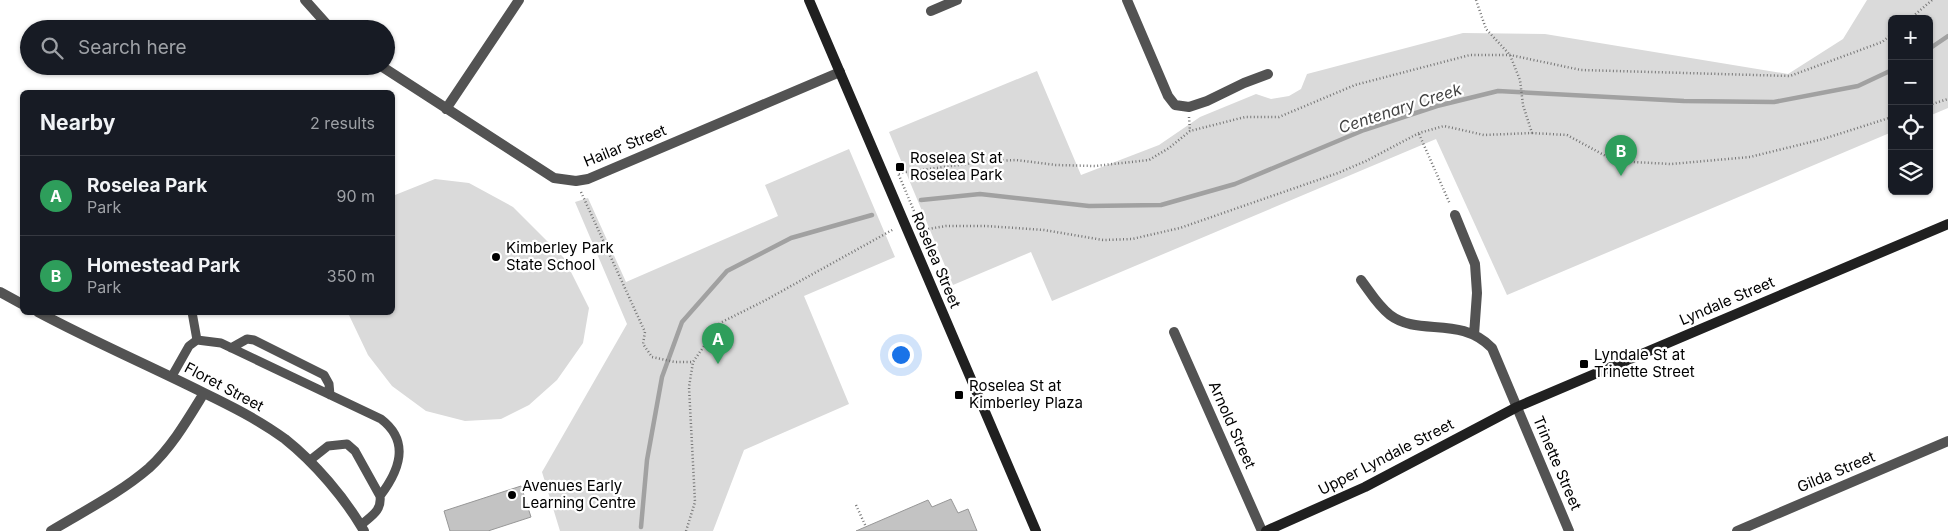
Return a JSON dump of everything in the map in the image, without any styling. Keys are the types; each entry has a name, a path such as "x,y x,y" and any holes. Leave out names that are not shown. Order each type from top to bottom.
{"street":[{"path":"305,0 323,20"},
{"path":"446,109 519,0"},
{"name":"Roselea Street","path":"809,0 1036,531"},
{"path":"932,11 957,0"},
{"path":"1127,0 1168,96 1175,105 1189,106 1207,101 1268,74"},
{"name":"Hailar Street","path":"395,75 554,178 576,181 588,179 840,72"},
{"path":"1455,215 1475,264 1477,293 1474,335"},
{"name":"Lyndale Street","path":"1517,407 1948,224"},
{"name":"Trinette Street","path":"1361,280 1378,304 1392,317 1414,325 1452,327 1484,340 1492,348 1569,531"},
{"path":"0,292 20,303"},
{"name":"Floret Street","path":"44,315 237,408 261,423 310,461 326,478 362,528"},
{"name":"Arnold Street","path":"1174,332 1262,531"},
{"path":"51,531 125,487 150,466 173,440 204,393"},
{"name":"Upper Lyndale Street","path":"1266,531 1365,487 1517,407"},
{"name":"Gilda Street","path":"1737,531 1948,441"}],"lane":[{"path":"193,315 197,340"},
{"path":"231,348 248,339 254,340 324,375 329,384 330,395"},
{"path":"172,376 189,346 197,340 221,343 381,420 389,426 394,435 400,456 398,467 380,496 379,510 362,528"},
{"path":"310,461 328,446 347,444 355,451 380,496"}],"path":[{"path":"1476,0 1486,29 1510,55 1520,80 1524,106 1532,133"},
{"path":"1915,15 1932,0"},
{"path":"1888,37 1882,42 1790,76 1581,70 1510,55 1470,55 1355,84 1279,116 1245,117 1190,131 1169,148 1148,160 1095,166 1016,160 982,162 898,173 922,230 946,226 986,226 1044,230 1103,240 1132,239 1180,228 1338,172 1366,161 1419,133 1444,126 1484,135 1532,133 1567,135 1615,161 1672,164 1750,157 1823,139 1888,118"},
{"path":"1933,104 1948,99"},
{"path":"1419,133 1455,215"},
{"path":"576,181 645,332 643,344 652,357 675,362 693,362"},
{"path":"686,531 695,502 690,387 693,362 720,324 764,302 889,232"},
{"path":"856,505 866,527"}],"shaded area":[{"path":"1867,0 1948,0 1948,108 1933,114 1933,15 1888,15 1888,134 1507,295 1436,139 1052,301 1031,252 953,285 889,132 1037,71 1081,175 1159,145 1200,117 1256,94 1271,99 1289,96 1301,89 1307,74 1463,33 1545,34 1788,74 1843,39"},
{"path":"849,149 895,257 804,296 849,404 744,450 713,531 560,531 542,472 627,324 575,202 588,198 626,282 778,216 765,185"},
{"path":"435,179 469,183 513,207 564,258 589,308 583,343 557,380 529,405 501,419 465,421 426,411 392,386 368,355 349,315 395,315 395,195"}],"building":[{"path":"521,486 531,517 488,531 450,531 444,511"},
{"path":"951,499 958,513 968,509 977,531 856,531 928,500 932,507"}],"waterway":[{"name":"Centenary Creek","path":"1933,46 1948,36"},
{"name":"Centenary Creek","path":"921,200 980,194 1089,206 1161,205 1235,184 1364,130 1437,106 1498,91 1684,101 1774,102 1858,86 1888,72"},
{"name":"Centenary Creek","path":"641,527 647,460 662,377 682,322 727,271 791,238 872,215"}],"place":[{"name":"Roselea St at Roselea Park","path":"900,167"},
{"name":"Homestead Park","path":"1621,176"},
{"name":"Kimberley Park State School","path":"496,257"},
{"name":"Roselea Park","path":"718,364"},
{"name":"Lyndale St at Trinette Street","path":"1584,364"},
{"name":"Roselea St at Kimberley Plaza","path":"959,395"},
{"name":"Avenues Early Learning Centre","path":"512,495"}]}
